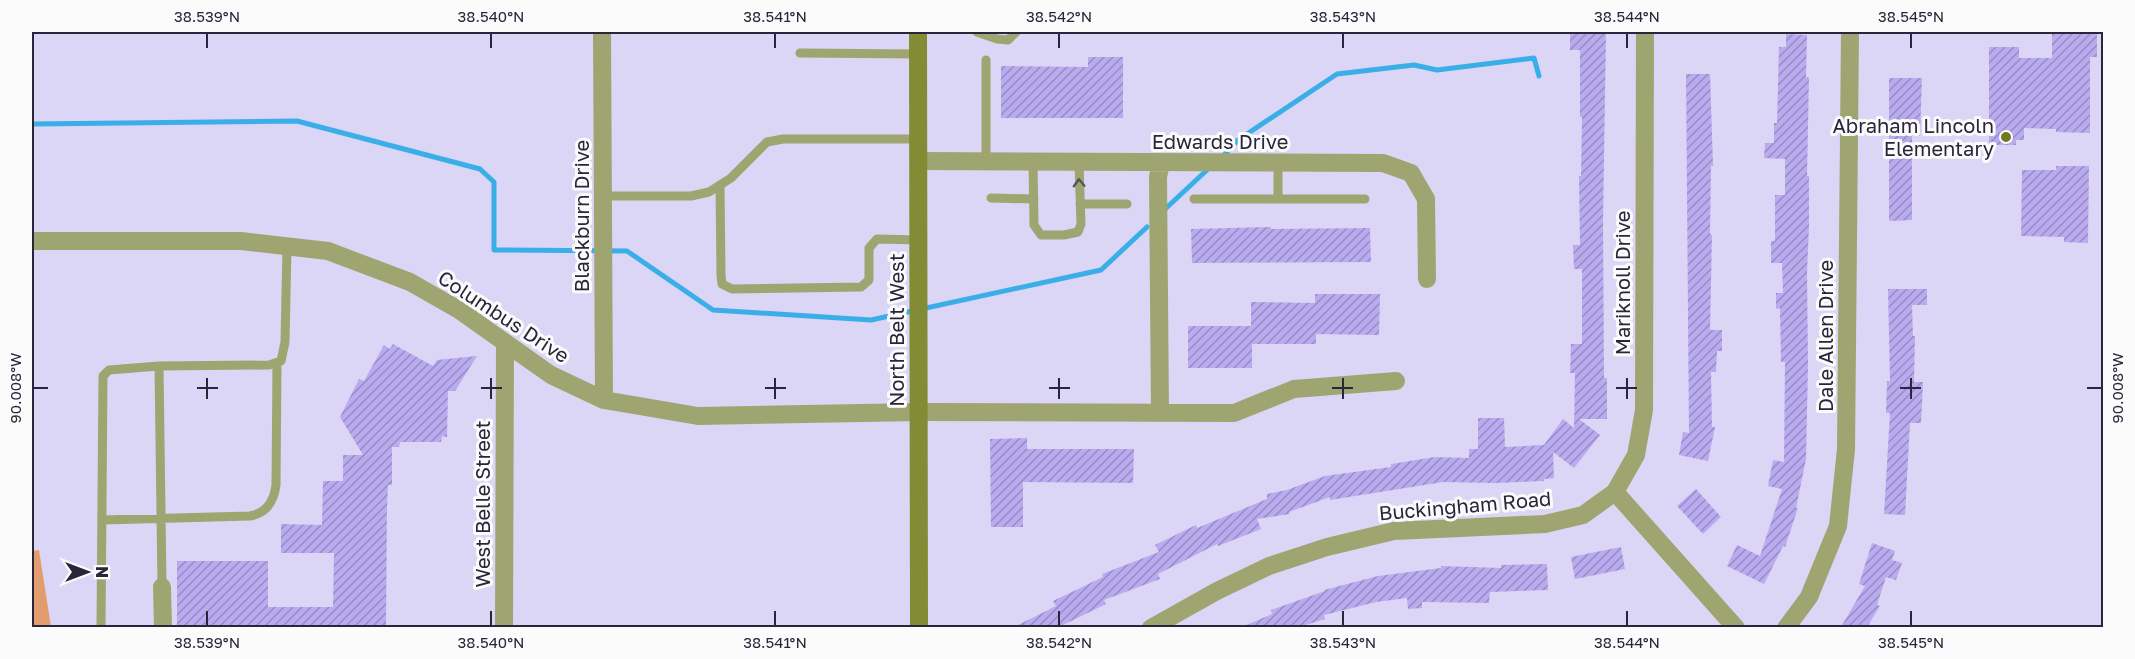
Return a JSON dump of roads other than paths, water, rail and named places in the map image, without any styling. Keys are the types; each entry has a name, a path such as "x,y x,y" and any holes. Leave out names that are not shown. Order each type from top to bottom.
{"main road":[{"name":"North Belt West","path":"918,32 919,627"}],"street":[{"name":"Blackburn Drive","path":"602,32 604,400"},
{"name":"Mariknoll Drive","path":"1615,492 1636,455 1644,410 1645,32"},
{"name":"Dale Allen Drive","path":"1786,627 1809,597 1838,526 1846,449 1850,32"},
{"name":"Edwards Drive","path":"918,161 1383,163 1411,173 1426,199 1427,279"},
{"path":"1160,413 1158,177 1161,163"},
{"name":"Columbus Drive","path":"32,241 241,242 328,252 410,282 459,310 551,375 604,400 698,417 919,412 1234,413 1294,389 1396,381"},
{"name":"West Belle Street","path":"504,627 505,344"},
{"name":"Buckingham Road","path":"1151,627 1269,566 1327,547 1394,531 1545,524 1583,515 1615,492"},
{"path":"1615,492 1736,627"},
{"path":"162,587 163,627"}],"lane":[{"path":"977,32 1008,40 1016,32"},
{"path":"800,53 918,54"},
{"path":"986,60 986,162"},
{"path":"603,196 691,196 709,192 731,178 767,142 783,139 918,139"},
{"path":"1034,162 1034,225 1041,236 1064,236 1078,232 1081,224 1079,163"},
{"path":"1278,163 1278,199"},
{"path":"720,185 722,285 732,288 861,287 869,280 869,248 877,239 918,240"},
{"path":"991,198 1034,199"},
{"path":"1194,199 1365,199"},
{"path":"1080,204 1127,204"},
{"path":"101,627 103,376 109,370 159,366 277,364 281,361 285,342 286,247"},
{"path":"102,520 250,516 259,514 268,508 276,485 277,364"},
{"path":"159,366 162,587"}],"waterway":[{"path":"1225,154 1238,140 1337,74 1414,65 1437,70 1534,58 1539,76"},
{"path":"32,124 297,121 480,169 494,182 494,250 627,251 713,310 871,320 1101,270 1147,227"},
{"path":"1163,211 1207,170"}],"place":[{"name":"Abraham Lincoln Elementary","path":"2006,137"}]}
